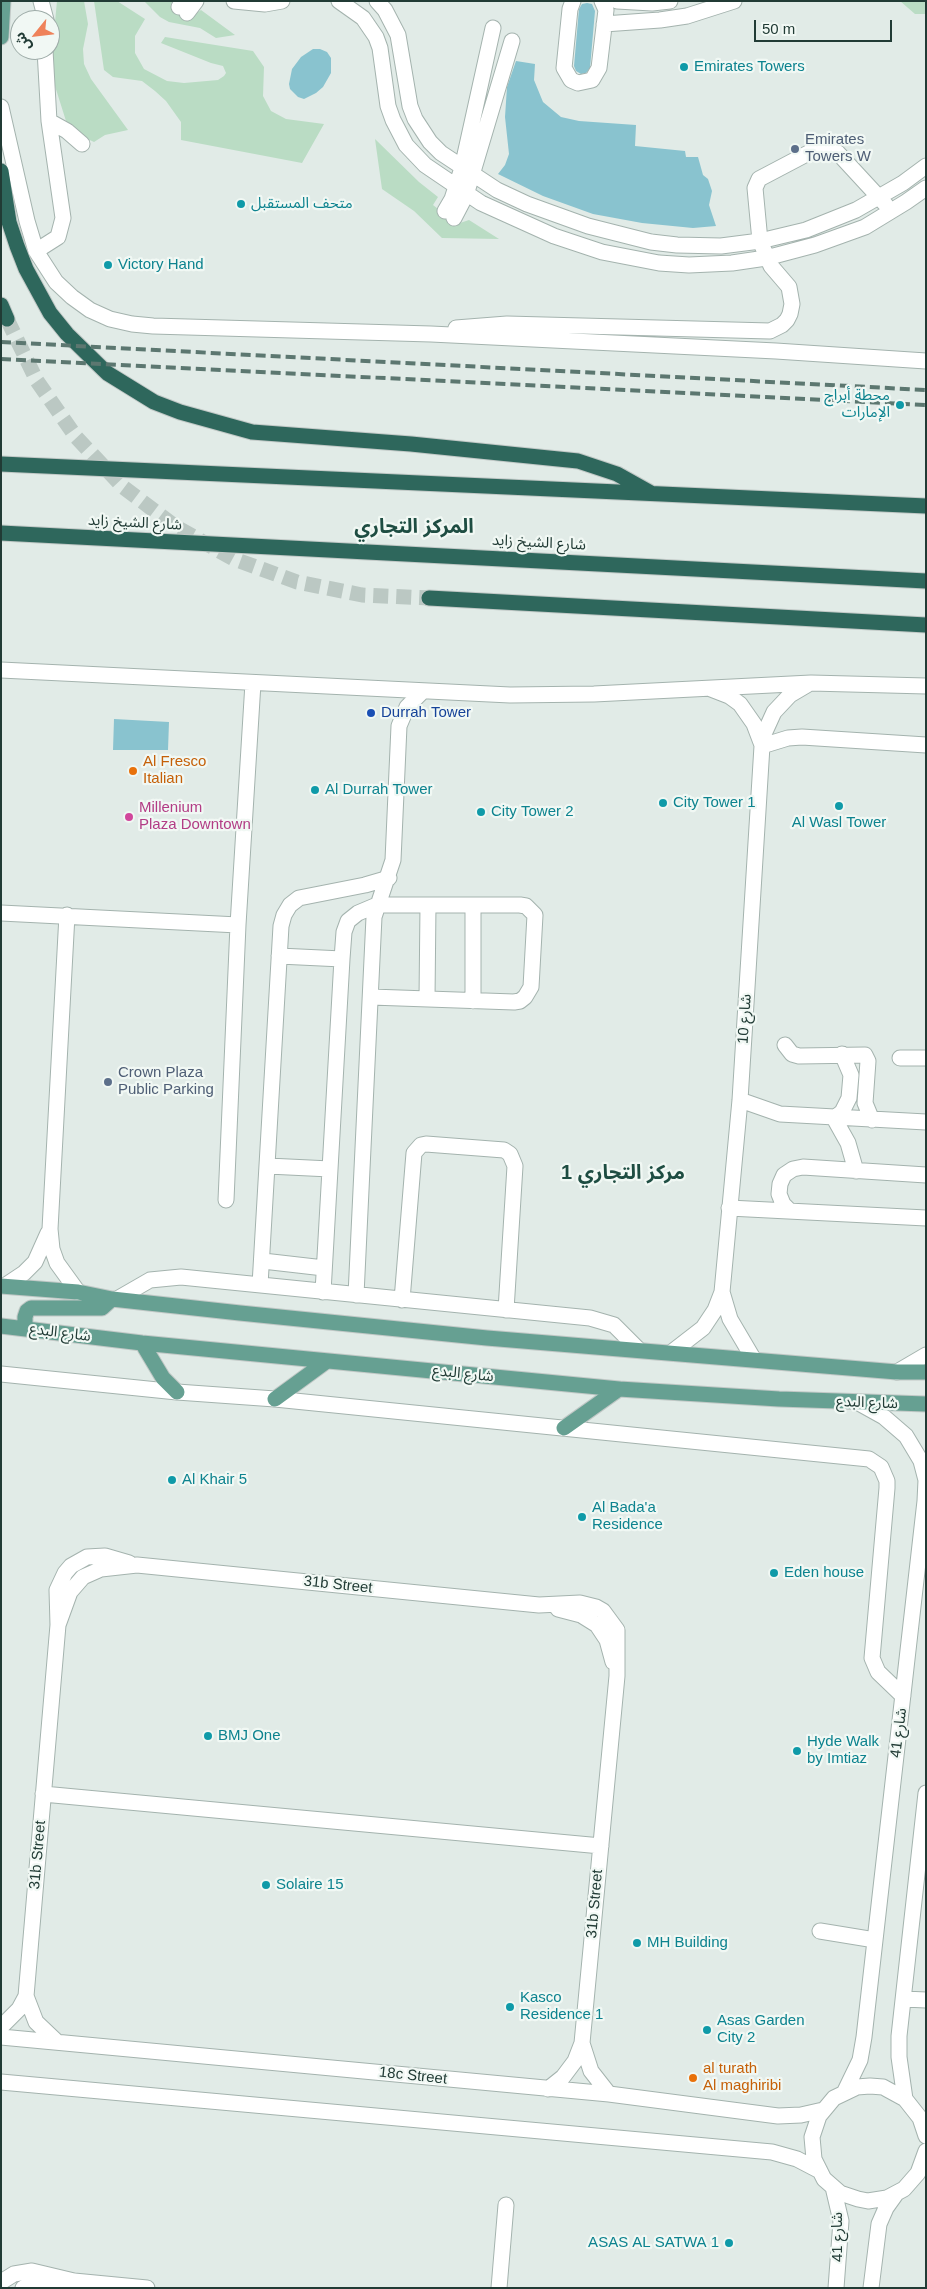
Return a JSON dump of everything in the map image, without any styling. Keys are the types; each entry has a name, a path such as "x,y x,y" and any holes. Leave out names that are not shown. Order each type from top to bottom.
{"highway":[{"path":"1,171 9,222 17,246 26,269 50,313 67,334 108,373 154,402 206,420 252,432 411,444 572,460 617,474 652,493"},
{"path":"1,464 926,506"},
{"name":"شارع الشيخ زايد","path":"1,533 926,581"},
{"path":"429,598 926,625"}],"main road":[{"path":"1,37 3,1"},
{"path":"4,1285 78,1292 115,1299 487,1338 754,1358 897,1372 926,1372"},
{"path":"25,1328 27,1311 32,1308 102,1308 115,1299"},
{"name":"شارع البدع","path":"1,1326 142,1343 619,1389 926,1404"},
{"path":"142,1343 159,1372 177,1392"},
{"path":"275,1399 327,1361"},
{"path":"564,1428 619,1389"}],"street":[{"path":"234,1 265,4 282,1"},
{"path":"339,1 357,6 370,27 378,43 388,106 398,132 406,145 424,165 461,191 506,215 554,236 602,252 630,258 689,265 732,263 766,258 824,242 865,227 926,188"},
{"path":"377,1 385,10 398,34 403,56 406,93 415,119 430,142 467,171 497,190 557,216 620,235 652,242 703,246 760,241 806,230 832,221 880,197 926,166"},
{"path":"573,1 570,9 564,68 572,80 578,83 585,82 597,75 606,10 602,1"},
{"path":"617,1 652,3 670,1"},
{"path":"604,24 687,16 734,1"},
{"path":"467,171 492,28"},
{"path":"450,214 461,191 512,41"},
{"path":"36,251 58,237 64,218 49,121 46,60"},
{"path":"1,107 27,221 36,251 56,282 72,297 90,310 110,319 132,324 431,334 776,351 926,362"},
{"path":"49,121 67,131 82,144"},
{"path":"431,334 468,326 507,324 770,331 776,329 787,320 792,304 788,287 766,258 760,241 755,188 759,179 822,147 833,149 880,197 891,212"},
{"path":"1,670 422,692 548,695 811,683 926,686"},
{"path":"226,1200 238,925 253,683"},
{"name":"شارع 10","path":"672,1352 703,1328 715,1310 722,1292 740,1100 762,746 768,723 778,707 790,694 811,683"},
{"name":"شارع 10","path":"707,687 729,696 740,704 754,724 762,746"},
{"path":"356,1295 377,905 389,878 393,860 397,734 401,716 406,707 422,692"},
{"path":"762,746 788,738 802,737 926,745"},
{"path":"260,1285 279,956 284,915 290,905 299,898 365,885 389,878"},
{"path":"323,1292 342,959 344,932 348,921 358,913 377,905 526,906 532,909 535,921 531,987 525,997 514,1002 371,997"},
{"path":"427,999 428,905"},
{"path":"472,1001 473,905"},
{"path":"1,913 238,925"},
{"path":"67,915 50,1229 54,1256 78,1292"},
{"path":"279,956 342,959"},
{"path":"784,1046 792,1054 799,1056 862,1054 868,1058 865,1103 872,1120"},
{"path":"834,1118 842,1112 849,1098 851,1075 842,1054"},
{"path":"900,1058 926,1058"},
{"path":"740,1100 766,1111 780,1114 872,1120 922,1118"},
{"path":"834,1118 848,1143 856,1171"},
{"path":"402,1300 414,1153 421,1145 426,1144 504,1150 510,1154 514,1166 506,1310"},
{"path":"268,1166 330,1169"},
{"path":"790,1211 783,1204 779,1194 782,1180 793,1169 803,1167 926,1175"},
{"path":"729,1208 926,1218"},
{"path":"4,1285 24,1273 35,1262 50,1229"},
{"path":"262,1261 324,1268"},
{"path":"115,1299 140,1284 166,1278 181,1277 598,1319 620,1330 639,1350"},
{"name":"شارع 10","path":"722,1292 730,1319 754,1358"},
{"path":"897,1372 926,1355"},
{"path":"1,1374 564,1428 862,1458 876,1462 885,1474 887,1488 872,1658 878,1672 903,1696"},
{"name":"شارع 41","path":"845,2091 860,2060 903,1696 926,1480 925,1465 896,1426 857,1402"},
{"name":"31b Street","path":"56,2042 36,2022 26,1996 58,1625 57,1590 65,1573 71,1566 87,1557 105,1556 137,1565 539,1605 581,1615 597,1625 607,1640 617,1676 582,2043 575,2061 564,2077 548,2089"},
{"path":"905,2099 899,2057 926,1793"},
{"path":"43,1794 601,1846"},
{"path":"820,1931 875,1940"},
{"path":"1,2026 19,2009 26,1996"},
{"path":"904,1999 926,2000"},
{"name":"18c Street","path":"1,2037 609,2094 778,2116 801,2116 823,2110"},
{"name":"31b Street","path":"582,2043 591,2071 609,2094"},
{"path":"1,2082 772,2152 797,2159 820,2171"},
{"path":"925,2160 912,2182 896,2194 887,2198 868,2200 849,2197 832,2187 820,2171 814,2159 812,2137 814,2126 823,2110 834,2098 845,2091 857,2087 882,2087 905,2099 920,2118 926,2136"},
{"name":"شارع 41","path":"832,2187 841,2221 836,2288"},
{"path":"871,2288 879,2224 886,2208 896,2194"},
{"path":"499,2288 506,2205"},
{"path":"1,2282 14,2274 32,2271 74,2281 147,2288"},
{"path":"23,2288 32,2285 74,2281"}],"green space":[{"path":"57,1 84,1 88,24 83,49 84,64 91,79 128,130 105,135 94,142 75,133 66,121 54,83 52,60 60,60 60,10 56,10"},
{"path":"94,1 117,1 145,19 135,36 135,53 144,69 167,81 184,83 218,80 226,73 223,66 161,43 165,37 253,51 264,67 263,96 271,111 286,119 324,124 302,163 181,140 181,122 166,101 155,91 142,81 113,77 104,70"},
{"path":"144,1 173,1 171,4 190,18 201,10 235,35 216,38 200,28 169,22 160,17"},
{"path":"900,1 926,1 926,14 915,14"},
{"path":"375,139 419,182 438,197 433,205 457,224 469,220 499,239 442,238 414,211 382,189"}],"water":[{"path":"582,4 592,4 595,11 590,68 586,73 581,74 576,71 574,66 579,9"},
{"path":"313,49 327,52 331,58 331,73 323,87 304,99 298,97 290,89 289,84 292,69 301,57"},
{"path":"516,61 535,64 534,80 543,102 561,117 579,121 636,125 635,146 685,151 686,157 698,157 703,175 708,179 712,191 709,205 716,226 693,228 642,223 593,214 543,196 498,174 505,165 509,154 505,117 507,87"},
{"path":"114,719 169,722 168,750 113,750"}],"tunnel":[{"path":"7,319 37,381 76,437 123,487 176,527 234,559 297,582 362,595 429,598"}],"railway":[{"path":"1,342 926,390"},
{"path":"1,359 926,405"}],"place":[{"name":"Emirates Towers","path":"684,67"},
{"name":"Emirates Towers W","path":"795,149"},
{"name":"متحف المستقبل","path":"241,204"},
{"name":"Victory Hand","path":"108,265"},
{"name":"محطة أبراج الإمارات","path":"900,405"},
{"name":"Durrah Tower","path":"371,713"},
{"name":"Al Fresco Italian","path":"133,771"},
{"name":"Al Durrah Tower","path":"315,790"},
{"name":"City Tower 1","path":"663,803"},
{"name":"Al Wasl Tower","path":"839,806"},
{"name":"City Tower 2","path":"481,812"},
{"name":"Millenium Plaza Downtown","path":"129,817"},
{"name":"Crown Plaza Public Parking","path":"108,1082"},
{"name":"Al Khair 5","path":"172,1480"},
{"name":"Al Bada'a Residence","path":"582,1517"},
{"name":"Eden house","path":"774,1573"},
{"name":"BMJ One","path":"208,1736"},
{"name":"Hyde Walk by Imtiaz","path":"797,1751"},
{"name":"Solaire 15","path":"266,1885"},
{"name":"MH Building","path":"637,1943"},
{"name":"Kasco Residence 1","path":"510,2007"},
{"name":"Asas Garden City 2","path":"707,2030"},
{"name":"al turath Al maghiribi","path":"693,2078"},
{"name":"ASAS AL SATWA 1","path":"729,2243"}],"district":[{"name":"المركز التجاري","path":"414,527"},
{"name":"مركز التجاري 1","path":"623,1173"}]}
